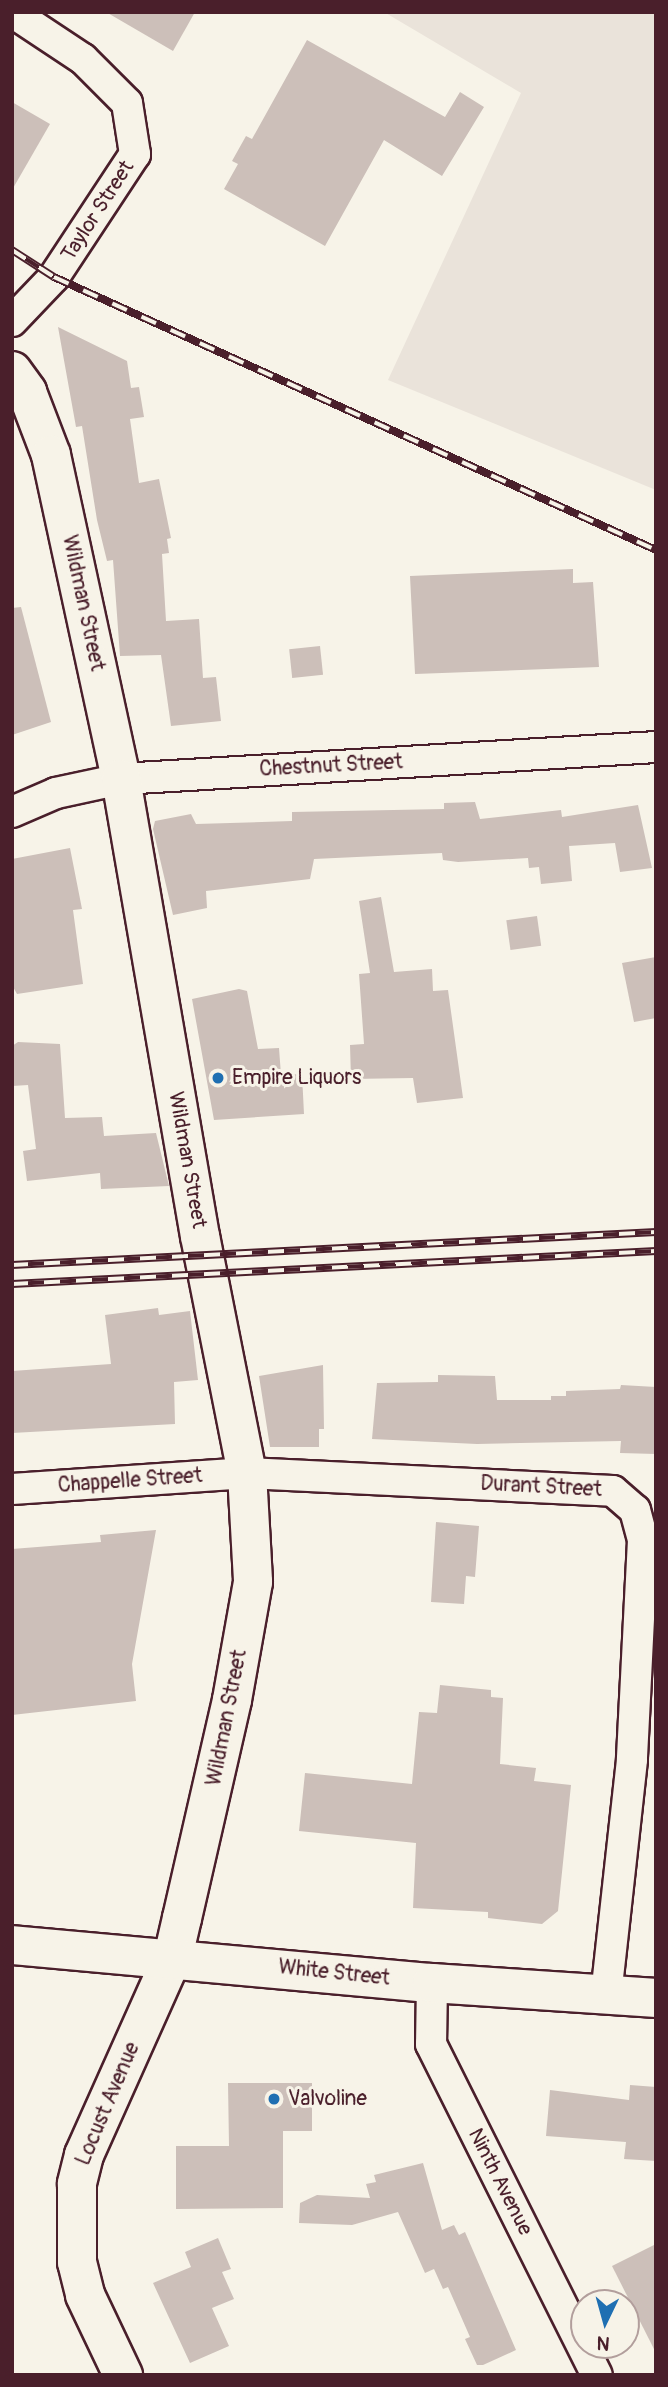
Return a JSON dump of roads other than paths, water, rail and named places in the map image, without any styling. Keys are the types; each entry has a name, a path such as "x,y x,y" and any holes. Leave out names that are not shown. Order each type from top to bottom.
{"street":[{"name":"Taylor Street","path":"12,12 83,59 127,103 135,154 54,277 12,321"},
{"name":"Wildman Street","path":"12,371 27,392 51,455 121,779 200,1236 247,1473 253,1582 232,1700 173,1956"},
{"name":"Chestnut Street","path":"12,812 56,793 121,779 656,747"},
{"name":"Chappelle Street","path":"12,1489 247,1473"},
{"name":"Durant Street","path":"247,1473 613,1491 635,1510 643,1540 632,1760 606,1994"},
{"name":"White Street","path":"12,1945 173,1956 432,1983 656,1998"},
{"name":"Locust Avenue","path":"124,2375 85,2295 77,2262 77,2184 83,2155 173,1956"},
{"name":"Ninth Avenue","path":"432,1983 431,2044 597,2375"}],"railway":[{"path":"12,250 54,277 656,550"},
{"path":"12,1265 656,1232"},
{"path":"12,1284 656,1251"}],"place":[{"name":"Empire Liquors","path":"218,1078"},
{"name":"Valvoline","path":"274,2099"}]}
